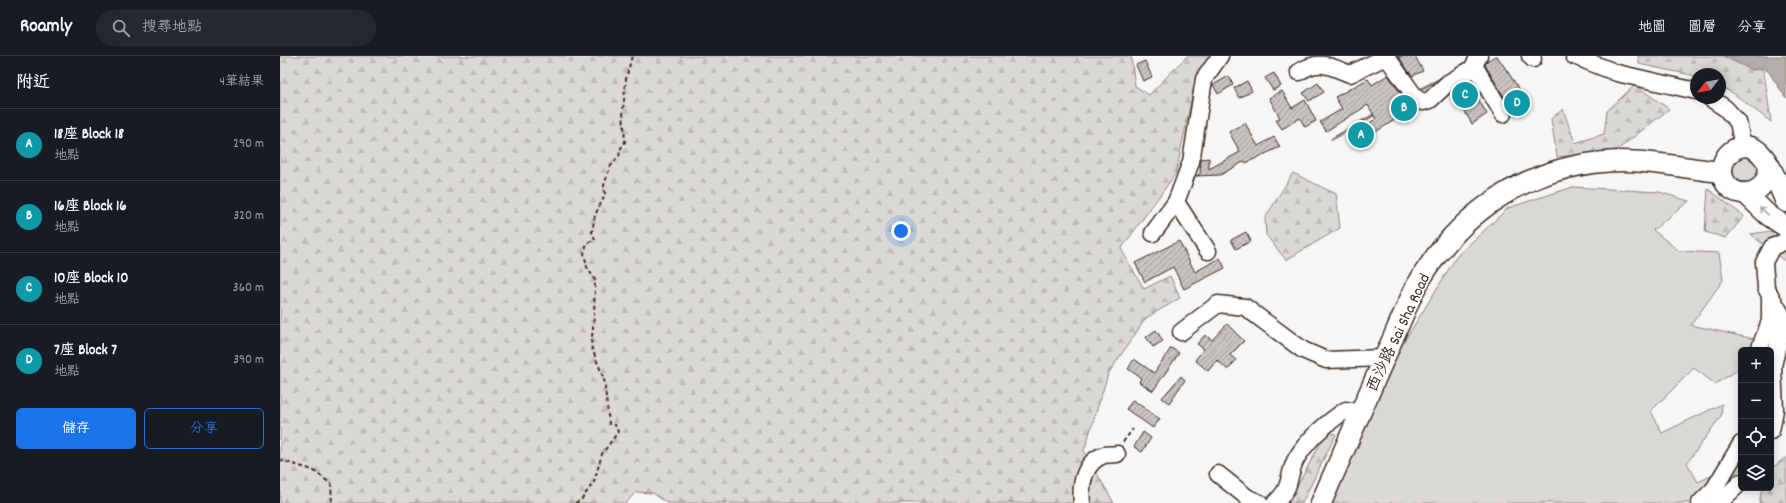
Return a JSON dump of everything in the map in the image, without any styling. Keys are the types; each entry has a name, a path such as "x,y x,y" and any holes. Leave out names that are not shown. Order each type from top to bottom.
{"main road":[{"path":"1769,167 1768,175 1763,185 1753,192 1745,193 1737,192 1730,187 1722,172 1723,163 1727,155 1734,150 1743,147 1752,147 1760,151 1766,158 1786,202"},
{"name":"西沙路 Sai Sha Road","path":"1321,503 1414,290 1427,267 1446,242 1476,213 1517,186 1561,169 1606,162 1649,163 1722,172"},
{"path":"1745,193 1768,215 1786,227"}],"street":[{"path":"1153,233 1176,202 1191,162 1204,79 1220,56"},
{"path":"1299,72 1310,64 1318,64 1350,74 1386,56 1413,93 1423,102 1430,100 1448,83 1477,61 1503,114"},
{"path":"1574,56 1617,73 1690,90"},
{"path":"1719,104 1725,108 1738,122 1743,147"},
{"path":"1176,202 1208,251"},
{"path":"1773,419 1775,410 1773,366 1784,319 1766,288 1764,262 1772,247 1786,241"},
{"path":"1760,347 1770,321 1770,294"},
{"path":"1181,332 1218,304 1245,307 1303,350 1326,360 1384,358"},
{"path":"1276,503 1287,488 1296,459 1319,432 1346,410 1359,413"},
{"path":"1082,503 1083,481 1087,468 1105,455 1119,449"},
{"path":"1700,503 1714,489 1738,449"},
{"path":"1218,474 1248,498 1260,503"},
{"path":"1719,503 1738,485"},
{"path":"1736,503 1741,491"}],"path":[{"path":"575,503 581,500 594,482 602,454 618,432 615,425 609,424 604,379 591,346 594,318 594,280 587,267 584,249 586,243 595,239 592,232 595,215 605,195 604,185 610,166 619,156 621,148 625,142 622,111 626,79 632,56"},
{"path":"1119,449 1132,429"},
{"path":"280,460 313,470 331,484 332,503"}],"green space":[{"path":"280,56 1131,56 1135,86 1149,95 1187,56 1209,56 1194,87 1176,173 1121,249 1144,289 1170,276 1180,298 1146,318 1108,374 1084,451 1114,503 667,503 653,493 636,492 626,503 280,503"},
{"path":"1638,56 1748,56 1764,72 1771,122 1733,93 1726,90 1726,68 1690,68 1690,75 1639,64"},
{"path":"1635,85 1669,109 1616,151 1557,157 1551,119 1563,109 1575,143 1604,134 1607,111"},
{"path":"1746,156 1756,160 1760,170 1756,180 1746,184 1736,180 1732,170 1736,160"},
{"path":"1293,173 1336,194 1340,228 1286,260 1266,235 1265,218"},
{"path":"1573,187 1659,192 1689,201 1653,230 1679,251 1719,253 1723,280 1691,325 1754,339 1753,347 1738,347 1738,370 1715,384 1694,368 1651,411 1662,433 1722,404 1721,416 1687,463 1698,482 1738,463 1738,471 1700,503 1330,503 1399,350 1457,256 1508,208"},
{"path":"1708,189 1744,216 1726,238 1705,232"},
{"path":"1779,230 1786,238 1786,262 1750,234"},
{"path":"1326,433 1336,434 1302,503 1288,503"},
{"path":"1786,457 1786,503 1759,503 1761,491 1774,491 1774,467"}],"shaded area":[{"path":"1723,56 1786,56 1786,98 1768,71 1762,68 1752,70"}],"building":[{"path":"1398,56 1415,56 1423,71 1412,76"},
{"path":"1497,56 1528,102 1513,112 1485,65 1487,61"},
{"path":"1145,61 1152,77 1143,81 1136,65"},
{"path":"1274,73 1281,86 1273,90 1265,78"},
{"path":"1388,75 1408,104 1414,108 1356,144 1350,135 1376,119 1368,105 1326,131 1320,122 1342,109 1335,97 1368,79 1372,85"},
{"path":"1229,76 1233,85 1218,94 1213,85"},
{"path":"1247,81 1252,91 1239,98 1234,88"},
{"path":"1468,82 1487,114 1472,124 1453,91"},
{"path":"1318,83 1324,92 1309,101 1303,93"},
{"path":"1282,91 1292,108 1305,100 1316,121 1305,127 1300,118 1282,129 1276,120 1280,118 1269,98"},
{"path":"1245,123 1258,146 1274,137 1280,147 1246,163 1245,161 1220,175 1196,176 1200,174 1201,159 1209,158 1209,169 1240,152 1229,132"},
{"path":"1246,232 1251,241 1236,249 1231,240"},
{"path":"1179,241 1195,272 1220,258 1225,268 1184,289 1173,267 1145,282 1135,263"},
{"path":"1227,324 1244,341 1230,355 1236,360 1228,370 1217,360 1208,371 1195,360 1204,349 1197,344 1205,335 1212,340"},
{"path":"1156,330 1163,341 1153,347 1146,337"},
{"path":"1171,348 1179,353 1153,391 1139,382 1141,378 1128,369 1134,359 1154,373"},
{"path":"1181,376 1185,380 1169,403 1162,398"},
{"path":"1133,400 1160,419 1153,428 1126,409"},
{"path":"1143,432 1151,438 1142,452 1134,447"}],"waterway":[{"path":"1459,68 1468,61 1470,56"},
{"path":"1417,91 1444,77"},
{"path":"1332,139 1377,113"}],"place":[{"name":"10座 Block 10","path":"1465,95"},
{"name":"7座 Block 7","path":"1517,103"},
{"name":"16座 Block 16","path":"1404,108"},
{"name":"18座 Block 18","path":"1361,135"}]}
